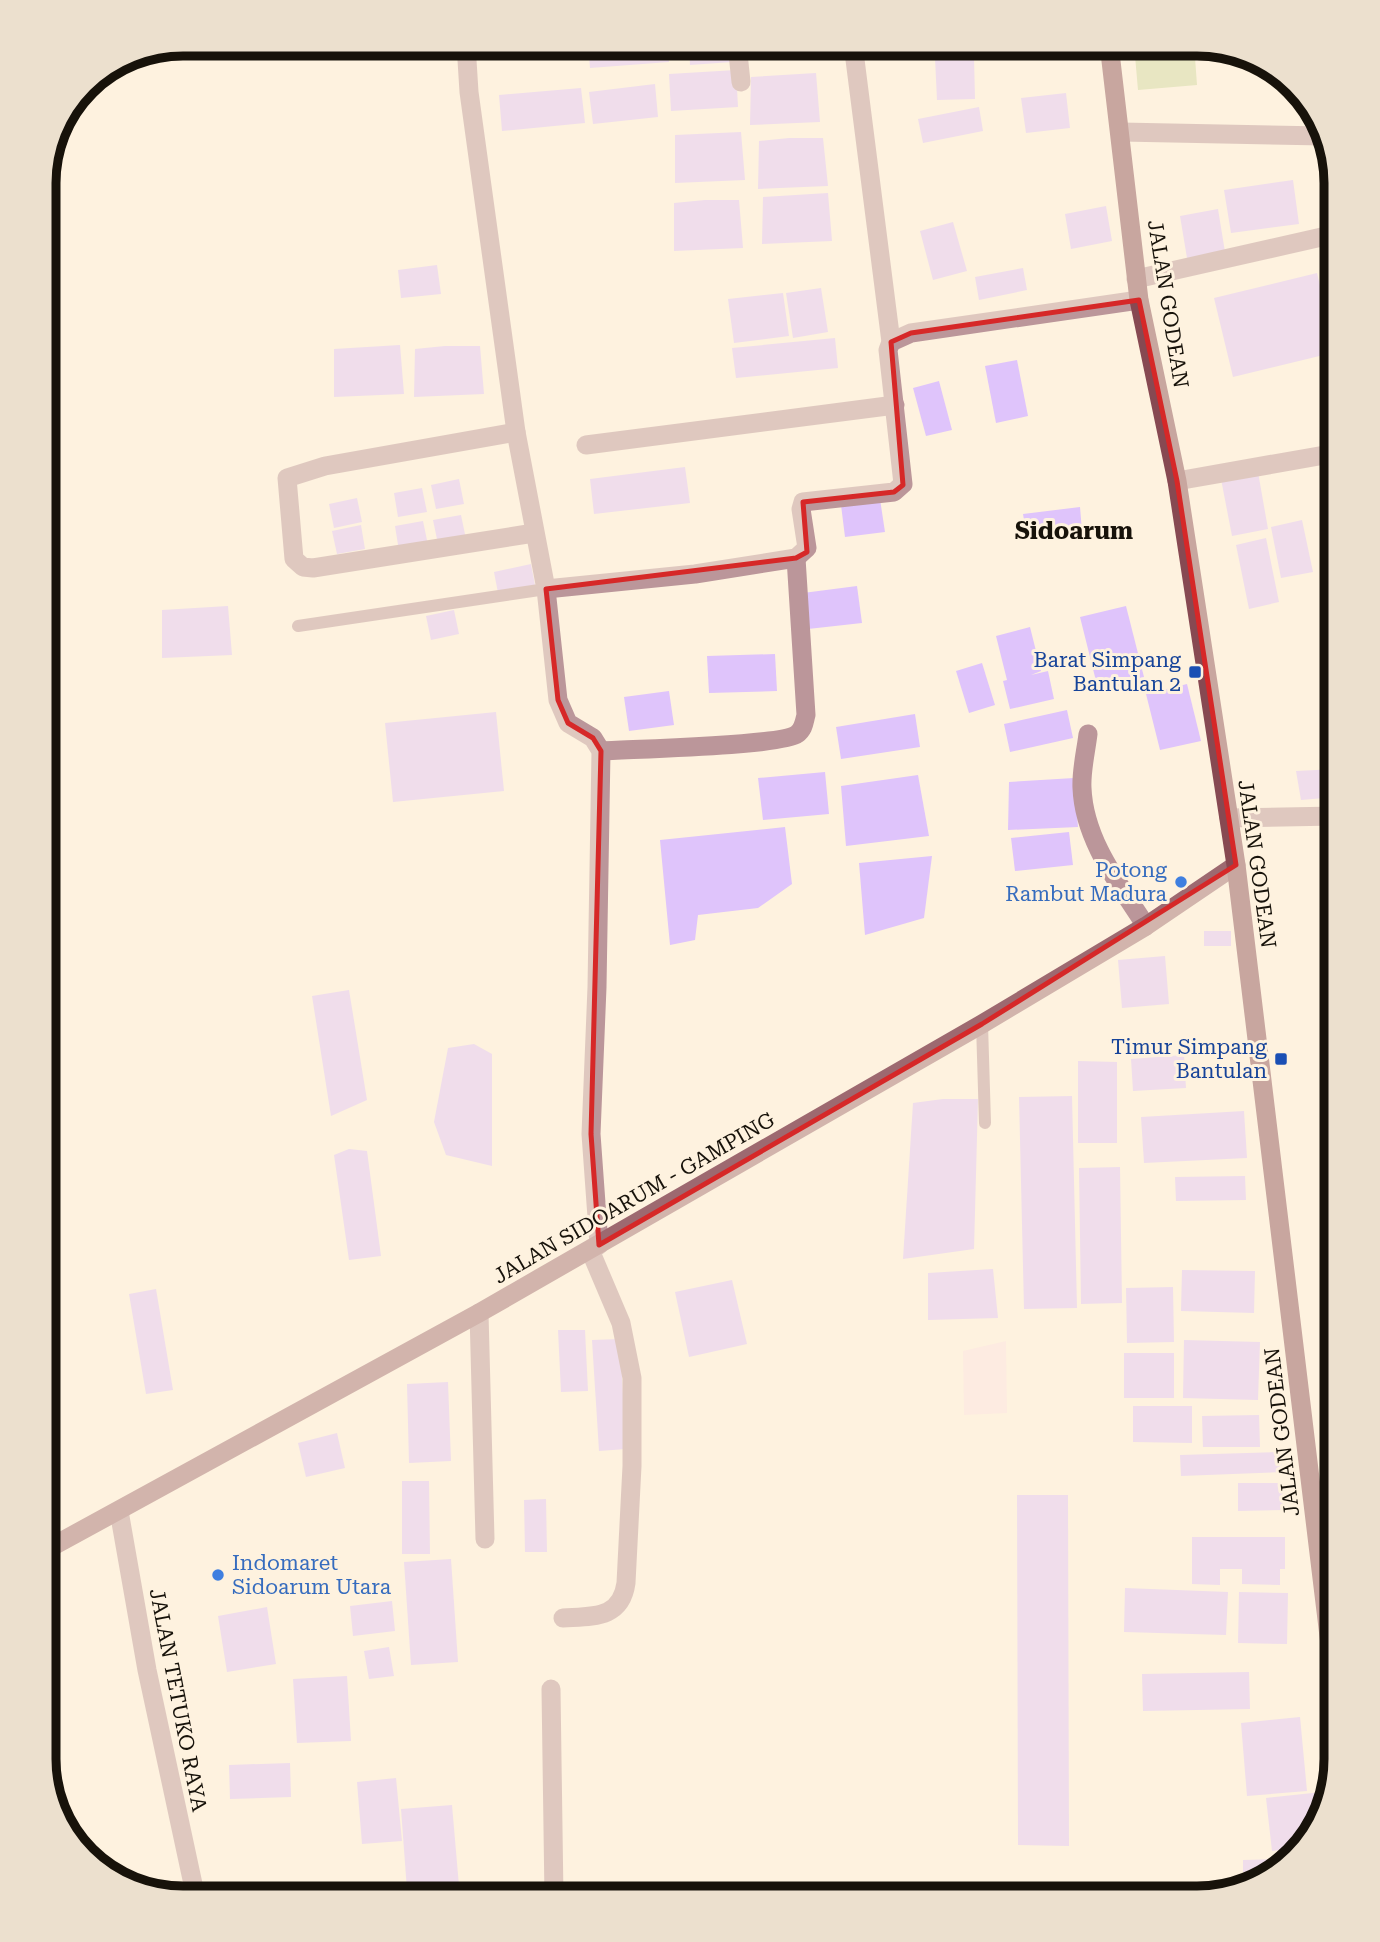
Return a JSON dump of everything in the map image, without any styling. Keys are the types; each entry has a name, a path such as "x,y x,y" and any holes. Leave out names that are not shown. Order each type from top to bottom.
{"main road":[{"name":"JALAN GODEAN","path":"1111,56 1139,300 1177,481 1236,865 1324,1595"},
{"name":"JALAN SIDOARUM - GAMPING","path":"56,1545 479,1313 982,1024 1146,926 1236,865"}],"street":[{"path":"467,56 471,106 516,432 545,589 558,700 568,723 593,738 601,751 597,987 591,1134 594,1247 621,1323 632,1378 632,1466 624,1600 612,1610 563,1618"},
{"path":"738,56 741,82"},
{"path":"545,589 695,574 796,558 807,548 803,502 894,492 904,484 888,350 891,342 855,56"},
{"path":"1121,132 1315,136"},
{"path":"1136,279 1324,236"},
{"path":"891,342 911,333 1139,300"},
{"path":"586,445 895,405"},
{"path":"516,432 325,466 287,478 294,559 303,567 313,568 534,533"},
{"path":"1177,481 1324,455"},
{"path":"601,751 767,741 795,736 803,730 806,715 796,558"},
{"path":"1088,734 1081,786 1085,819 1107,864 1146,926"},
{"path":"1229,818 1324,816"},
{"path":"479,1313 485,1539"},
{"name":"JALAN TETUKO RAYA","path":"119,1511 147,1670 193,1886"},
{"path":"551,1689 554,1886"}],"lane":[{"path":"298,626 545,589"},
{"path":"982,1024 985,1123"}],"highlighted area":[{"path":"1139,300 1177,481 1236,865 982,1024 599,1245 591,1134 601,751 593,738 568,723 558,700 546,589 796,558 807,552 803,502 894,492 903,485 891,342 911,333"}],"shaded area":[{"path":"1006,1341 1007,1413 964,1415 963,1351"}],"green space":[{"path":"1135,56 1195,56 1197,85 1138,90"}],"building":[{"path":"589,56 668,56 669,62 590,68"},
{"path":"690,56 731,56 732,62 690,65"},
{"path":"974,57 975,99 937,100 935,58"},
{"path":"736,70 738,107 671,111 669,74"},
{"path":"816,73 820,122 750,125 751,77"},
{"path":"655,84 658,117 593,124 589,92"},
{"path":"581,88 585,123 502,131 499,95"},
{"path":"1066,93 1070,128 1026,133 1021,98"},
{"path":"979,107 983,131 923,143 918,119"},
{"path":"741,132 745,180 675,183 675,135"},
{"path":"823,138 828,186 758,189 759,141"},
{"path":"1293,180 1299,224 1231,233 1224,190"},
{"path":"828,193 832,241 762,244 763,197"},
{"path":"739,200 743,248 674,251 674,203"},
{"path":"1106,206 1112,241 1071,249 1065,214"},
{"path":"1218,209 1225,252 1187,258 1180,216"},
{"path":"953,222 967,271 933,280 920,231"},
{"path":"437,265 441,294 401,298 398,270"},
{"path":"1023,268 1027,290 979,300 975,277"},
{"path":"1317,273 1324,302 1324,355 1233,377 1214,298"},
{"path":"821,288 828,332 793,338 786,293"},
{"path":"783,293 789,336 734,343 728,299"},
{"path":"835,338 838,368 736,378 732,348"},
{"path":"400,345 404,394 334,397 334,349"},
{"path":"480,346 484,394 414,397 415,349"},
{"path":"1017,360 1028,416 996,423 985,366"},
{"path":"939,381 952,430 926,436 913,388"},
{"path":"685,467 690,503 594,514 590,479"},
{"path":"1258,472 1268,529 1232,536 1221,479"},
{"path":"459,479 464,504 436,509 431,485"},
{"path":"422,488 427,512 398,517 394,493"},
{"path":"357,498 362,522 334,528 329,504"},
{"path":"880,499 885,532 845,537 841,505"},
{"path":"1080,507 1082,531 1027,539 1023,514"},
{"path":"461,515 466,539 438,544 433,520"},
{"path":"1302,520 1313,572 1281,578 1271,527"},
{"path":"423,521 428,545 399,551 395,526"},
{"path":"361,525 365,549 337,554 332,531"},
{"path":"1266,538 1279,602 1249,609 1236,545"},
{"path":"531,564 535,585 498,593 494,572"},
{"path":"857,586 862,623 808,629 803,593"},
{"path":"228,606 232,655 162,658 162,610"},
{"path":"1126,606 1145,681 1099,693 1080,617"},
{"path":"454,610 459,634 431,640 426,616"},
{"path":"1030,627 1041,671 1031,675 1048,671 1054,699 1010,709 1003,681 1007,680 996,636"},
{"path":"775,654 777,691 709,693 707,656"},
{"path":"982,663 995,705 969,713 956,671"},
{"path":"1187,684 1201,741 1160,750 1146,694"},
{"path":"669,691 674,725 629,731 624,697"},
{"path":"1067,710 1073,738 1010,752 1004,724"},
{"path":"496,712 504,791 393,802 385,723"},
{"path":"915,714 920,747 841,759 836,727"},
{"path":"1324,770 1324,798 1301,800 1296,771"},
{"path":"825,772 829,814 763,820 758,778"},
{"path":"918,775 929,836 846,846 841,786"},
{"path":"1074,778 1078,827 1008,830 1009,782"},
{"path":"785,827 792,884 758,908 698,915 695,940 670,945 660,840"},
{"path":"1069,832 1073,865 1015,871 1011,838"},
{"path":"932,856 924,918 865,935 859,863"},
{"path":"1204,931 1231,931 1231,946 1204,946"},
{"path":"1165,956 1169,1004 1122,1008 1118,960"},
{"path":"349,990 367,1100 331,1116 312,996"},
{"path":"474,1044 492,1054 492,1166 446,1155 434,1122 448,1048"},
{"path":"1184,1055 1186,1088 1133,1091 1131,1059"},
{"path":"1078,1061 1117,1062 1117,1143 1078,1143"},
{"path":"1072,1096 1077,1308 1024,1309 1019,1097"},
{"path":"943,1099 978,1099 974,1249 903,1259 913,1103"},
{"path":"1244,1111 1247,1158 1144,1163 1141,1117"},
{"path":"349,1149 367,1151 381,1256 349,1260 334,1155"},
{"path":"1120,1167 1122,1303 1081,1304 1079,1168"},
{"path":"1245,1176 1246,1200 1176,1201 1175,1177"},
{"path":"993,1269 998,1318 928,1320 928,1273"},
{"path":"1182,1270 1255,1271 1254,1313 1181,1311"},
{"path":"732,1280 747,1344 689,1357 675,1292"},
{"path":"1173,1287 1174,1342 1127,1343 1126,1288"},
{"path":"156,1289 173,1390 146,1394 129,1294"},
{"path":"558,1330 585,1330 588,1391 561,1392"},
{"path":"620,1339 626,1449 599,1451 592,1340"},
{"path":"1184,1340 1260,1342 1258,1400 1183,1398"},
{"path":"1124,1353 1174,1353 1174,1398 1124,1398"},
{"path":"448,1382 451,1461 409,1463 407,1384"},
{"path":"1133,1406 1192,1406 1192,1443 1133,1442"},
{"path":"1259,1415 1260,1447 1203,1447 1202,1416"},
{"path":"337,1433 345,1468 306,1477 298,1443"},
{"path":"1281,1452 1282,1472 1181,1476 1180,1455"},
{"path":"402,1481 429,1481 430,1554 402,1554"},
{"path":"1238,1483 1283,1483 1283,1510 1238,1511"},
{"path":"1017,1495 1068,1495 1069,1846 1018,1845"},
{"path":"546,1499 547,1552 525,1552 524,1500"},
{"path":"1192,1537 1285,1537 1285,1569 1280,1569 1280,1585 1242,1584 1242,1569 1220,1569 1220,1585 1192,1584"},
{"path":"451,1559 458,1662 411,1665 404,1562"},
{"path":"1125,1588 1228,1592 1226,1635 1124,1632"},
{"path":"1239,1592 1288,1593 1287,1644 1238,1643"},
{"path":"392,1601 395,1631 353,1636 350,1606"},
{"path":"267,1607 276,1664 227,1672 218,1616"},
{"path":"389,1647 394,1676 369,1679 364,1651"},
{"path":"1249,1672 1250,1709 1143,1711 1142,1674"},
{"path":"347,1676 351,1741 297,1743 293,1679"},
{"path":"1300,1717 1307,1791 1247,1796 1241,1723"},
{"path":"290,1763 291,1797 230,1799 229,1765"},
{"path":"396,1778 402,1841 362,1844 357,1782"},
{"path":"1320,1792 1307,1823 1287,1849 1272,1851 1266,1798"},
{"path":"452,1805 459,1886 407,1886 401,1809"},
{"path":"1275,1859 1255,1872 1243,1872 1243,1860"}],"place":[{"name":"Barat Simpang Bantulan 2","path":"1195,672"},
{"name":"Potong Rambut Madura","path":"1181,882"},
{"name":"Timur Simpang Bantulan","path":"1281,1059"},
{"name":"Indomaret Sidoarum Utara","path":"218,1575"}],"district":[{"name":"Sidoarum","path":"1074,531"}]}
